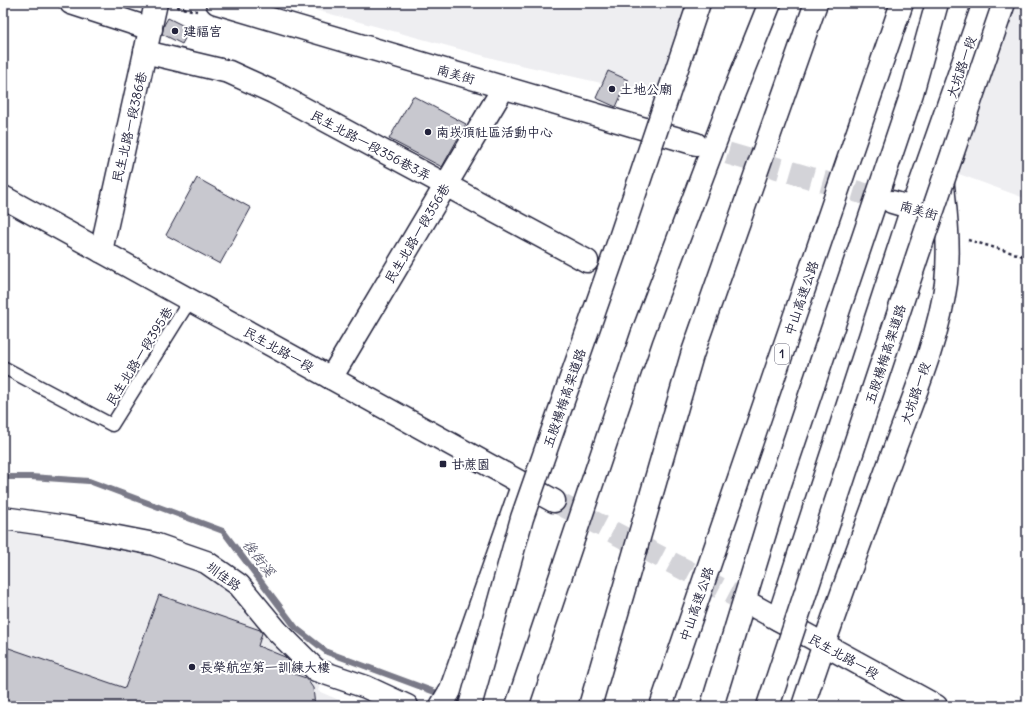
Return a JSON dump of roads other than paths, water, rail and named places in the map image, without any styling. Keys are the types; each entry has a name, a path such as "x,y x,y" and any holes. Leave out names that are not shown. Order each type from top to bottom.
{"main road":[{"path":"71,3 151,28"},
{"name":"民生北路一段386巷","path":"101,251 156,3"},
{"name":"南美街","path":"217,3 696,144"},
{"name":"五股楊梅高架道路","path":"470,706 522,518 618,246 699,3"},
{"path":"517,706 642,334 731,100 770,3"},
{"path":"590,706 692,355 816,3"},
{"name":"中山高速公路","path":"662,706 902,3"},
{"path":"712,706 779,487 912,93 937,3"},
{"name":"大坑路一段","path":"778,620 902,205 939,130 984,3"},
{"name":"五股楊梅高架道路","path":"768,706 918,254 1004,3"},
{"name":"民生北路一段356巷3弄","path":"145,52 229,72 273,92 587,261"},
{"name":"民生北路一段356巷","path":"331,378 504,88"},
{"name":"大坑路一段","path":"803,706 823,644 922,375 940,314 946,282 948,245 939,130"},
{"name":"民生北路一段","path":"3,197 554,501"},
{"name":"南美街","path":"902,205 946,218"},
{"path":"446,698 522,484"},
{"name":"圳佳路","path":"3,518 66,527 154,544 206,562 239,585 277,630 316,670 366,687 407,706"},
{"name":"民生北路一段","path":"752,605 936,706"},
{"path":"524,706 530,666"}],"lane":[{"name":"民生北路一段395巷","path":"3,367 112,425 190,300"}],"waterway":[{"name":"後街溪","path":"3,477 31,477 89,481 223,531 296,628 327,652 467,704"}],"tunnel":[{"path":"696,144 892,202"},
{"path":"554,501 752,605"}],"place":[{"name":"建福宮","path":"175,31"},
{"name":"土地公廟","path":"612,89"},
{"name":"南崁頂社區活動中心","path":"428,132"},
{"name":"甘蔗園","path":"443,464"},
{"name":"長榮航空第一訓練大樓","path":"192,667"}]}
